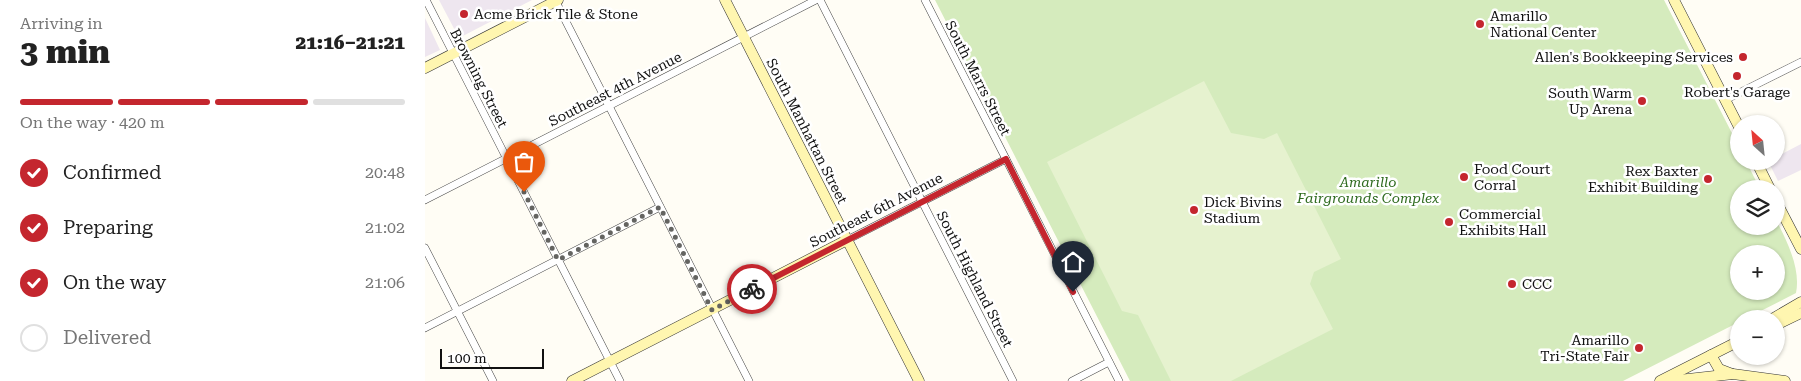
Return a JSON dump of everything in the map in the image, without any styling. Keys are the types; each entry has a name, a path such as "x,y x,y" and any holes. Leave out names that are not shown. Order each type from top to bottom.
{"street":[{"name":"Browning Street","path":"425,0 621,381"},
{"path":"425,68 556,0 749,381"},
{"name":"South Manhattan Street","path":"725,0 919,381"},
{"name":"Southeast 4th Avenue","path":"425,200 818,0"},
{"name":"South Highland Street","path":"818,0 1013,381"},
{"name":"South Marrs Street","path":"925,0 1119,381"},
{"path":"1673,0 1733,115"},
{"path":"1725,100 1801,62"},
{"name":"Southeast 6th Avenue","path":"571,381 1006,159"},
{"path":"425,328 660,207"},
{"path":"1785,218 1801,249"},
{"path":"425,248 493,381"},
{"path":"1791,308 1801,298"},
{"path":"1785,311 1801,302"},
{"path":"1785,321 1801,313"},
{"path":"1674,379 1711,355 1730,346"},
{"path":"1711,355 1719,369 1733,374 1785,381"},
{"path":"1072,381 1109,362"},
{"path":"1660,381 1733,374"}],"shaded area":[{"path":"439,0 532,0 459,38"},
{"path":"425,18 440,50 425,57"},
{"path":"1801,144 1801,170 1778,180 1772,170 1785,170 1785,152"}],"green space":[{"name":"Amarillo Fairgrounds Complex","path":"935,0 1664,0 1730,129 1730,170 1750,170 1756,180 1730,180 1730,235 1783,235 1795,265 1797,284 1796,293 1785,299 1785,245 1730,245 1730,300 1782,300 1763,310 1730,310 1730,327 1623,381 1130,381"},
{"name":"Dick Bivins Stadium","path":"1204,81 1231,133 1264,139 1277,133 1341,259 1314,272 1310,284 1333,329 1231,381 1171,381 1138,315 1122,311 1047,162"}],"way so far":[{"path":"524,192 558,260 660,207 712,310 752,289"}],"place":[{"name":"Acme Brick Tile & Stone","path":"464,14"},
{"name":"Amarillo National Center","path":"1480,24"},
{"name":"Allen's Bookkeeping Services","path":"1743,57"},
{"name":"Robert's Garage","path":"1737,76"},
{"name":"South Warm Up Arena","path":"1642,101"},
{"name":"Food Court Corral","path":"1464,177"},
{"name":"Rex Baxter Exhibit Building","path":"1708,179"},
{"name":"Dick Bivins Stadium","path":"1194,210"},
{"name":"Commercial Exhibits Hall","path":"1449,222"},
{"name":"CCC","path":"1512,284"},
{"name":"Amarillo Tri-State Fair","path":"1639,348"}],"route":[{"path":"752,289 1006,159 1073,292"}]}
